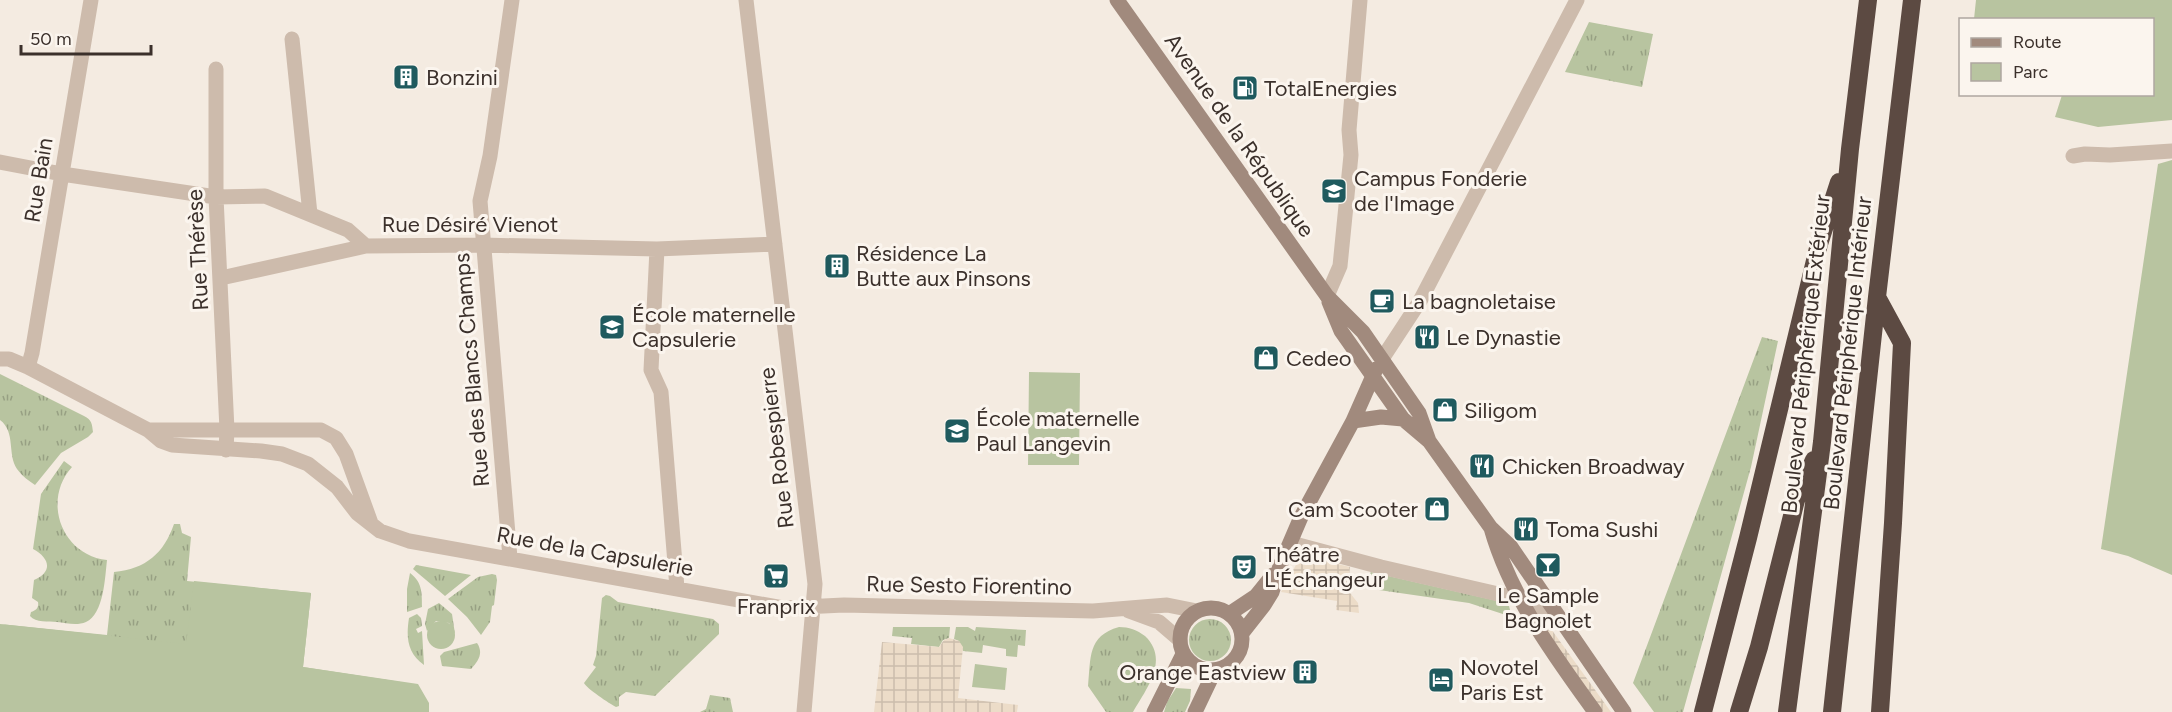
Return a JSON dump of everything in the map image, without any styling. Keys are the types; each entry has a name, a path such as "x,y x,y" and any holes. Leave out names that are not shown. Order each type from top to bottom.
{"highway":[{"name":"Boulevard Périphérique Extérieur","path":"1787,712 1822,442 1850,148 1868,0"},
{"name":"Boulevard Périphérique Intérieur","path":"1832,712 1912,0"},
{"path":"1703,712 1748,538 1819,244 1850,148"},
{"path":"1877,297 1902,344 1880,712"},
{"path":"1739,712 1759,647 1796,500 1822,442"}],"main road":[{"name":"Avenue de la République","path":"1117,0 1327,297 1363,332 1419,413 1429,441"},
{"name":"Avenue de la République","path":"1327,297 1341,331 1402,419 1429,441 1491,528 1511,547 1624,712"},
{"path":"1242,633 1272,592 1280,566 1301,517 1353,421 1382,359"},
{"path":"1353,421 1381,417 1402,419"},
{"name":"Avenue de la République","path":"1491,528 1498,554 1520,599 1540,634 1595,712"},
{"path":"1230,614 1256,596 1280,566"},
{"path":"1154,712 1181,647 1185,622 1197,611 1216,608 1230,614 1240,626 1242,648 1236,659 1226,667 1215,670 1198,668 1181,647"},
{"path":"1195,712 1215,670"}],"street":[{"name":"Rue Bain","path":"28,367 91,0"},
{"name":"Rue des Blancs Champs","path":"510,558 480,201 490,156 512,0"},
{"name":"Rue Robespierre","path":"746,0 815,584 804,712"},
{"path":"1327,297 1340,266 1351,155 1349,130 1360,0"},
{"path":"1382,359 1420,301 1577,0"},
{"path":"292,39 310,214"},
{"name":"Rue Thérèse","path":"216,69 216,197 226,450"},
{"path":"2073,156 2085,153 2110,155 2172,151"},
{"name":"Rue Désiré Vienot","path":"0,162 62,174 216,197 265,196 348,230 366,246 483,244 657,249 775,244"},
{"path":"221,278 366,246"},
{"path":"657,249 651,370 661,392 676,588"},
{"name":"Rue de la Capsulerie","path":"0,359 9,359 28,367 172,445 282,454 308,464 338,487 357,513 380,531 409,540 783,608 814,607"},
{"name":"Rue de la Capsulerie","path":"148,430 321,430 336,438 345,454 371,524"},
{"path":"1290,543 1520,599 1563,623"},
{"name":"Rue Sesto Fiorentino","path":"814,607 844,605 1093,611 1167,606 1197,611"},
{"name":"Rue Sesto Fiorentino","path":"1123,609 1159,622 1181,647"}],"green space":[{"path":"1976,0 2172,0 2172,120 2098,127 2055,117 2062,96 2154,96 2154,18 1974,18"},
{"path":"1589,22 1653,34 1642,87 1565,72"},
{"path":"2172,160 2172,575 2128,556 2101,549 2158,164"},
{"path":"1762,337 1778,341 1751,467 1683,712 1654,712 1633,683"},
{"path":"1029,372 1080,373 1079,465 1028,465"},
{"path":"0,374 84,416 92,424 93,432 61,453 35,485 17,469 12,457 8,431 0,420"},
{"path":"64,461 72,467 63,480 58,495 61,524 68,537 78,548 91,556 107,560 104,585 97,611 92,618 79,624 39,621 30,616 38,606 38,602 32,598 34,580 47,569 46,561 33,549 41,494"},
{"path":"174,524 180,524 182,533 191,537 187,581 311,593 303,667 401,682 211,664 0,624 107,635 114,572 135,567 152,558 165,543"},
{"path":"416,565 471,575 445,596 413,569"},
{"path":"1371,572 1502,602 1509,606 1511,614 1509,616 1469,603 1372,589 1367,585 1365,579"},
{"path":"410,573 417,580 420,588 422,607 407,612 407,589"},
{"path":"496,575 497,580 494,605 490,622 481,635 467,617 448,599 478,577"},
{"path":"194,581 311,593 303,667 418,684 429,703 429,712 0,712 0,624 186,644"},
{"path":"606,595 618,602 713,619 719,624 719,634 655,696 626,692 619,697 619,706 616,707 584,683 596,667 593,665 602,598"},
{"path":"439,603 452,614 455,634 449,623 436,621 427,631 425,624 428,609"},
{"path":"417,614 421,618 422,626 416,629 418,633 422,631 424,665 411,650 408,638 409,618"},
{"path":"1210,619 1225,625 1231,640 1225,655 1210,661 1195,655 1189,640 1195,625"},
{"path":"441,621 451,625 455,635 451,645 441,649 431,645 427,635 431,625"},
{"path":"893,627 950,627 949,638 943,640 939,647 911,644 912,638 892,636"},
{"path":"956,627 968,627 975,631 976,627 1026,630 1025,646 1018,645 1017,657 1006,656 1006,649 983,645 982,653 963,651 959,641 954,639"},
{"path":"1119,627 1133,629 1145,636 1156,655 1156,665 1149,684 1133,712 1106,712 1088,686 1091,657 1096,642 1101,636"},
{"path":"477,643 480,654 471,669 442,666 440,656 444,652"},
{"path":"975,664 1007,668 1005,690 972,687"},
{"path":"1176,688 1191,689 1190,701 1185,712 1164,712 1167,702"},
{"path":"710,695 730,698 733,712 700,712 706,709"}],"shaded area":[{"path":"1313,558 1350,567 1348,585 1350,593 1358,603 1359,613 1336,610 1337,601 1281,592 1297,563"},
{"path":"1543,621 1546,622 1611,712 1603,712 1542,625"},
{"path":"949,638 959,641 963,647 958,698 1018,705 1017,712 874,712 882,642 939,647 944,640"}],"place":[{"name":"Bonzini","path":"406,77"},
{"name":"TotalEnergies","path":"1245,88"},
{"name":"Campus Fonderie de l'Image","path":"1334,191"},
{"name":"Résidence La Butte aux Pinsons","path":"837,266"},
{"name":"La bagnoletaise","path":"1382,301"},
{"name":"École maternelle Capsulerie","path":"612,327"},
{"name":"Le Dynastie","path":"1427,337"},
{"name":"Cedeo","path":"1266,358"},
{"name":"Siligom","path":"1445,410"},
{"name":"École maternelle Paul Langevin","path":"957,431"},
{"name":"Chicken Broadway","path":"1482,466"},
{"name":"Cam Scooter","path":"1437,509"},
{"name":"Toma Sushi","path":"1526,529"},
{"name":"Le Sample Bagnolet","path":"1548,565"},
{"name":"Théâtre L'Échangeur","path":"1244,567"},
{"name":"Franprix","path":"776,576"},
{"name":"Orange Eastview","path":"1305,672"},
{"name":"Novotel Paris Est","path":"1441,680"}]}
